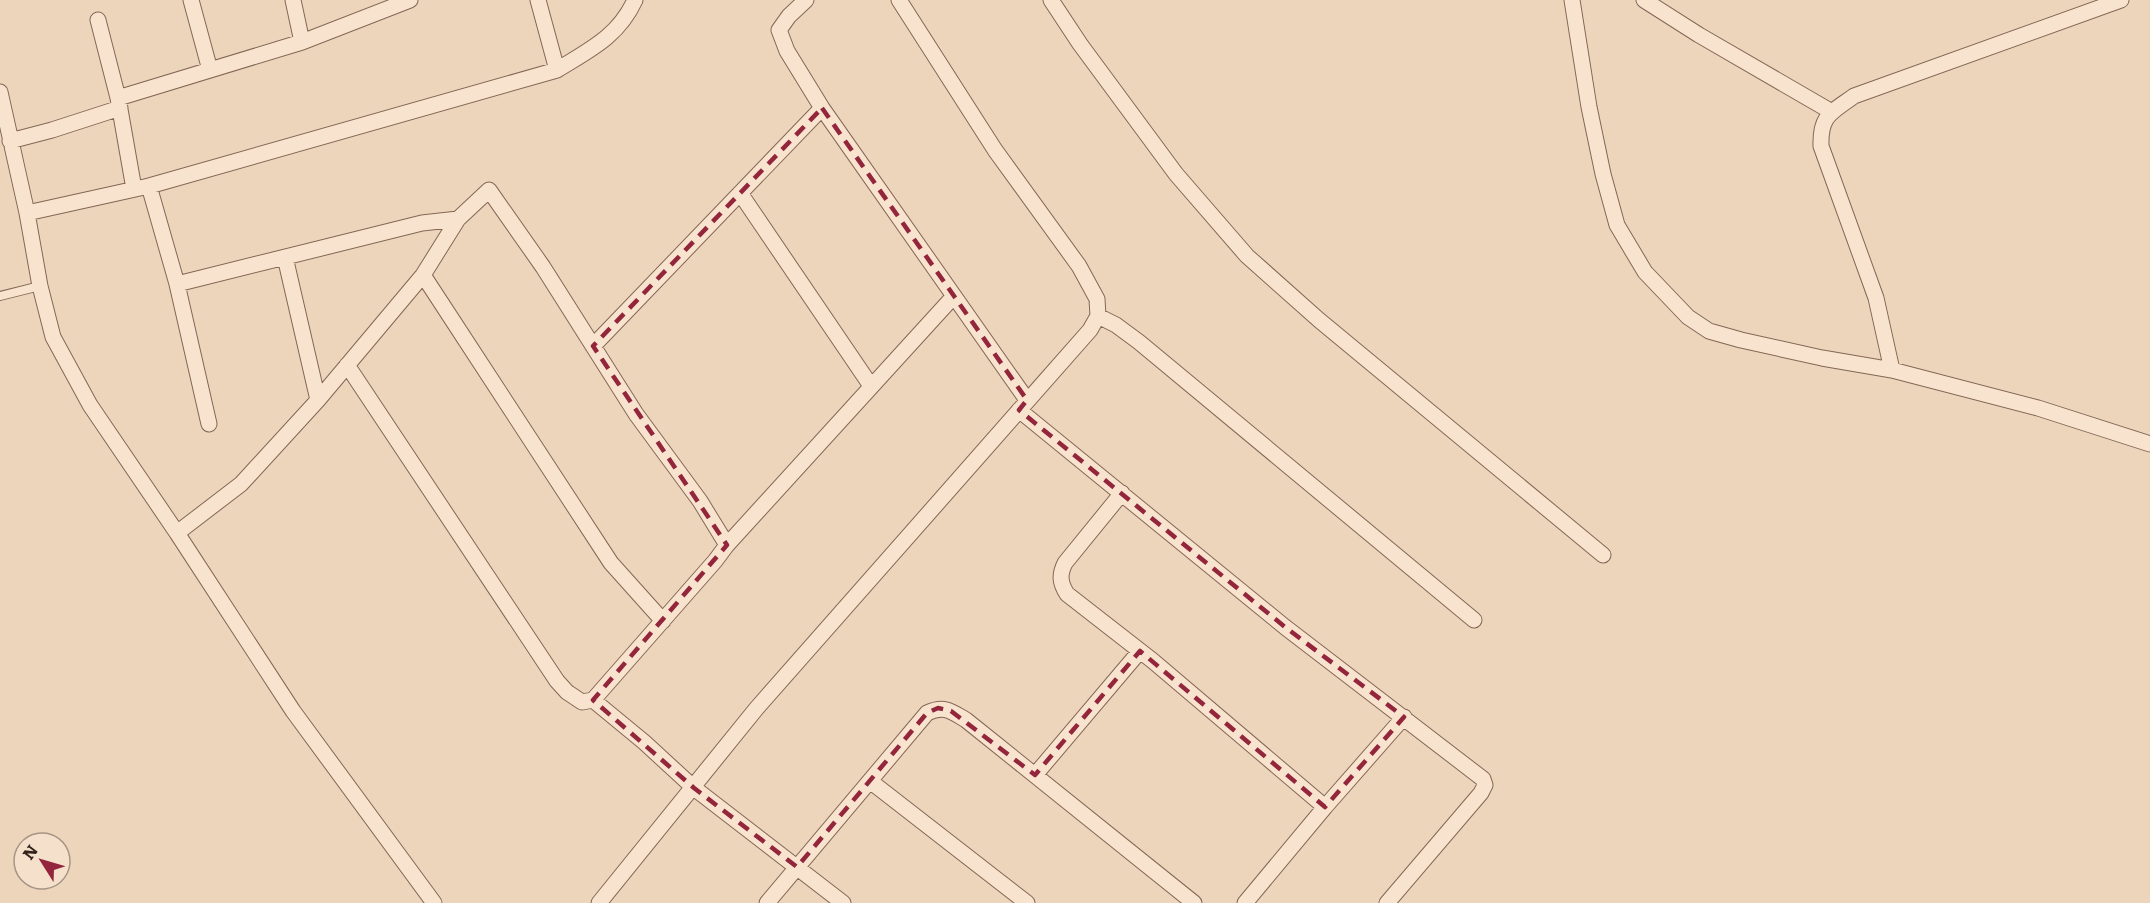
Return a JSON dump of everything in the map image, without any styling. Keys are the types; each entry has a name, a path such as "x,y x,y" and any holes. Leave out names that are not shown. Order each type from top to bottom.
{"street":[{"path":"191,0 210,70"},
{"path":"293,0 302,42"},
{"path":"538,0 557,70"},
{"path":"27,213 141,187 557,70 601,43 621,25 634,0"},
{"path":"806,0 789,16 779,30 787,51 822,108 954,296 1023,405 1122,493 1285,627 1483,779 1485,785 1481,793 1387,903"},
{"path":"599,903 756,709 1090,330 1098,316 1097,299 1079,266 995,150 899,0"},
{"path":"1051,0 1080,44 1176,174 1247,256 1319,320 1603,555"},
{"path":"1572,0 1589,107 1603,174 1617,225 1645,272 1688,317 1709,331 1741,340 1822,358 1892,370 2038,408 2150,444"},
{"path":"1644,0 1699,35 1832,112"},
{"path":"1892,370 1876,298 1821,146 1821,130 1824,120 1854,96 2121,0"},
{"path":"10,141 52,130 210,70 302,42 405,1"},
{"path":"98,20 141,187 177,284 209,424"},
{"path":"0,92 27,213 40,286 53,337 90,405 293,711 435,903"},
{"path":"592,346 822,108"},
{"path":"177,533 241,484 318,400 423,275 458,219 489,190 543,267 636,414 700,501 727,544"},
{"path":"740,193 871,386"},
{"path":"177,284 422,223 458,219"},
{"path":"285,257 318,400"},
{"path":"423,275 611,563 663,621"},
{"path":"347,365 557,681 567,692 582,702 593,700 727,544 954,296"},
{"path":"1098,316 1116,325 1139,342 1474,620"},
{"path":"1122,493 1065,563 1060,573 1061,585 1067,594 1140,651 1326,807"},
{"path":"1035,775 1140,651"},
{"path":"593,700 644,742 694,788 843,903"},
{"path":"767,903 927,713 938,708 951,711 966,720 1194,903"},
{"path":"1245,903 1404,717"},
{"path":"870,781 1028,903"}],"lane":[{"path":"0,296 40,286"}],"highlighted area":[{"path":"822,108 1027,400 1019,410 1285,627 1404,717 1325,807 1140,651 1035,775 951,711 938,708 927,713 797,867 694,788 593,700 727,545 593,346"}]}
